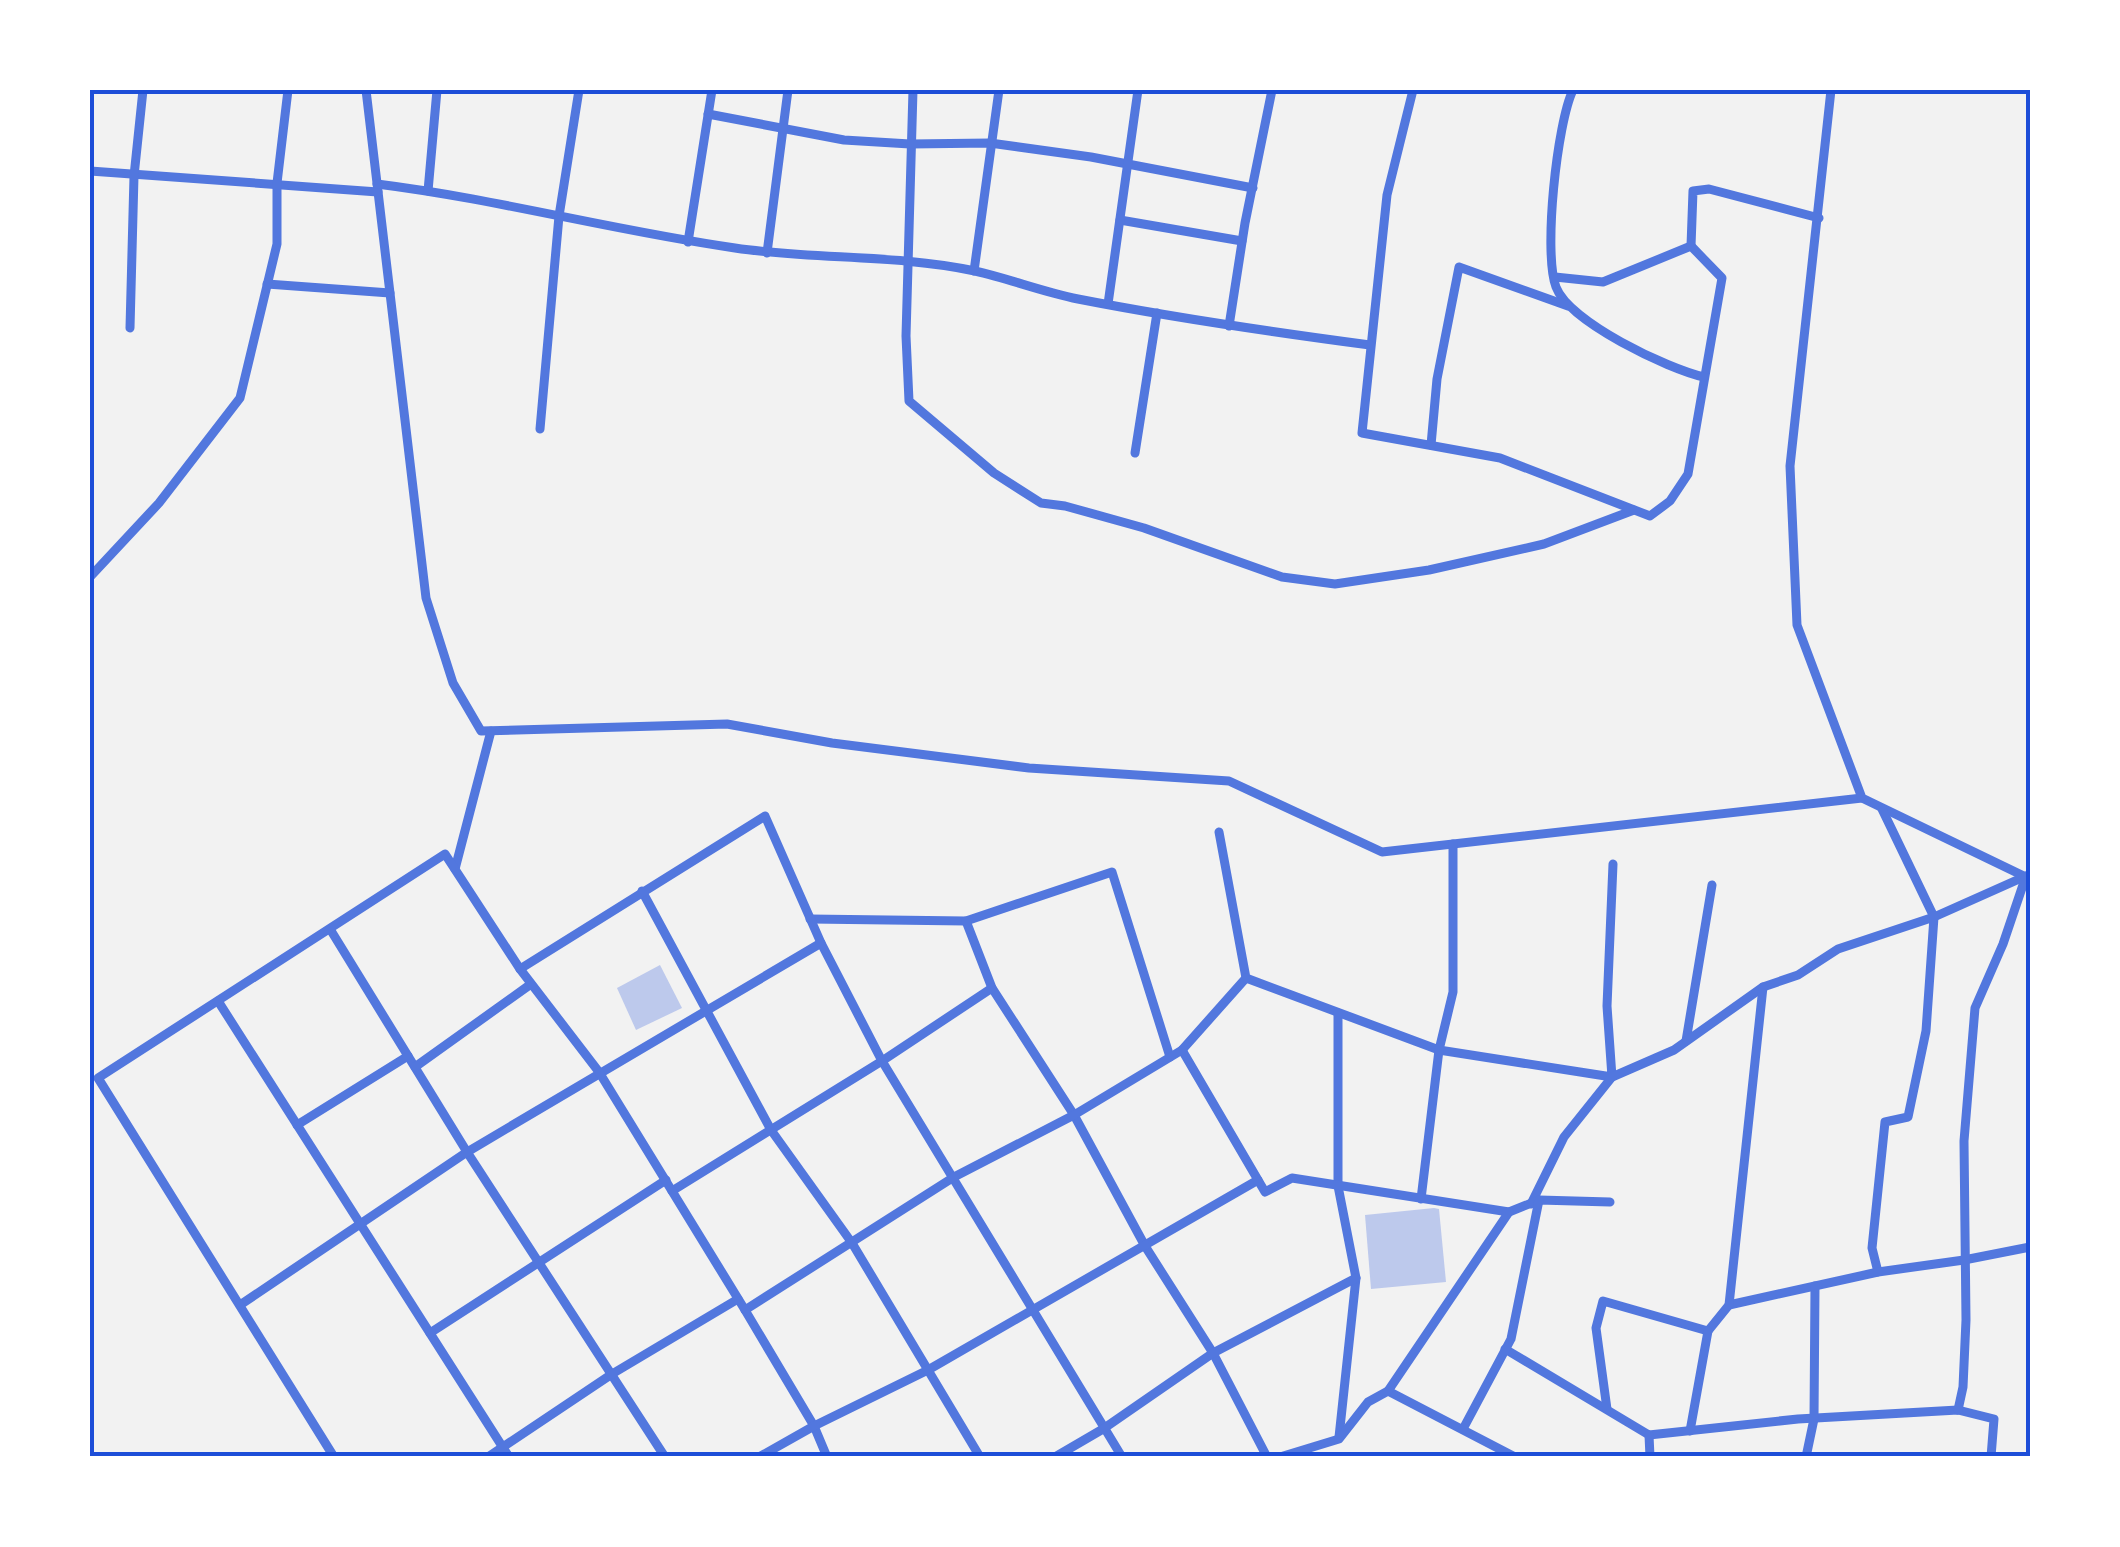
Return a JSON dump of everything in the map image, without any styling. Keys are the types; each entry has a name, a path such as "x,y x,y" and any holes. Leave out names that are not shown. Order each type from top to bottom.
{"street":[{"path":"130,328 134,176 144,90"},
{"path":"90,577 158,503 240,398 277,244 277,183 288,90"},
{"path":"366,90 426,598 452,683 481,731 727,724 832,743 1029,768 1229,781 1382,852 1862,798 2028,878"},
{"path":"428,190 438,90"},
{"path":"540,429 559,216 579,90"},
{"path":"688,242 712,90"},
{"path":"768,253 788,90"},
{"path":"913,90 909,401 994,473 1041,503 1144,528 1282,577 1335,584 1429,570 1544,544 1634,510"},
{"path":"974,271 998,90"},
{"path":"1108,304 1138,90"},
{"path":"1229,326 1272,90"},
{"path":"1413,90 1388,195 1362,433 1500,458 1650,516 1670,501 1688,474 1722,278 1691,246 1692,191 1709,189 1819,218"},
{"path":"1573,90 1555,161 1552,242 1556,287 1570,307 1596,327 1685,373 1704,377"},
{"path":"1831,90 1790,466 1797,625 1862,798"},
{"path":"708,114 844,140 990,143 1254,188"},
{"path":"90,172 428,190 688,242 768,253 884,256 974,271 1157,313 1370,344"},
{"path":"1120,220 1242,241"},
{"path":"1554,277 1602,282 1691,246"},
{"path":"1430,446 1437,380 1459,267 1570,307"},
{"path":"268,284 390,293"},
{"path":"1135,453 1157,313"},
{"path":"455,869 491,731"},
{"path":"1878,1272 1872,1248 1885,1122 1908,1117 1926,1030 1934,917 1882,807"},
{"path":"520,969 765,816 810,920 882,1061 1122,1457"},
{"path":"1218,832 1246,978"},
{"path":"1421,1199 1439,1050 1453,992 1453,844"},
{"path":"334,1457 98,1078 446,854 520,969 599,1072 738,1298 814,1426 828,1457"},
{"path":"1612,1077 1608,1006 1613,864"},
{"path":"810,920 966,921 1112,872 1170,1057"},
{"path":"1463,1429 1510,1339 1535,1202 1564,1136 1612,1077 1686,1041 1763,987 1798,974 1838,949 1934,917 2028,878"},
{"path":"1958,1410 1963,1387 1964,1142 1975,1008 2028,878"},
{"path":"1686,1041 1712,885"},
{"path":"642,891 771,1130 852,1242 980,1457"},
{"path":"966,921 992,988 1074,1114 1145,1246 1213,1354 1268,1457"},
{"path":"330,928 467,1152 665,1457"},
{"path":"240,1305 467,1152 821,943"},
{"path":"1246,978 1439,1050 1612,1077"},
{"path":"745,1310 954,1177 1074,1114 1182,1050 1246,978"},
{"path":"415,1067 531,984"},
{"path":"1690,1430 1708,1331 1729,1306 1763,987"},
{"path":"672,1190 882,1061 992,988"},
{"path":"218,1001 506,1453"},
{"path":"1338,1012 1338,1186 1356,1278 1339,1439"},
{"path":"1182,1050 1265,1192 1292,1178 1510,1212 1535,1202 1610,1202"},
{"path":"297,1125 408,1056"},
{"path":"430,1333 666,1180"},
{"path":"759,1457 928,1370 1258,1180"},
{"path":"1280,1457 1339,1439 1368,1402 1388,1392 1510,1212"},
{"path":"1729,1306 1878,1272 2030,1247"},
{"path":"1055,1457 1213,1354 1356,1278"},
{"path":"1806,1457 1814,1419 1815,1286"},
{"path":"488,1457 506,1453 612,1374 738,1298"},
{"path":"1606,1409 1596,1328 1603,1300 1708,1331"},
{"path":"1505,1349 1649,1435 1958,1410 1994,1420 1991,1457"},
{"path":"1388,1392 1515,1457"},
{"path":"1649,1435 1650,1457"}],"building":[{"path":"660,965 682,1008 636,1030 617,988"},
{"path":"1439,1209 1446,1282 1371,1289 1365,1215"}]}
